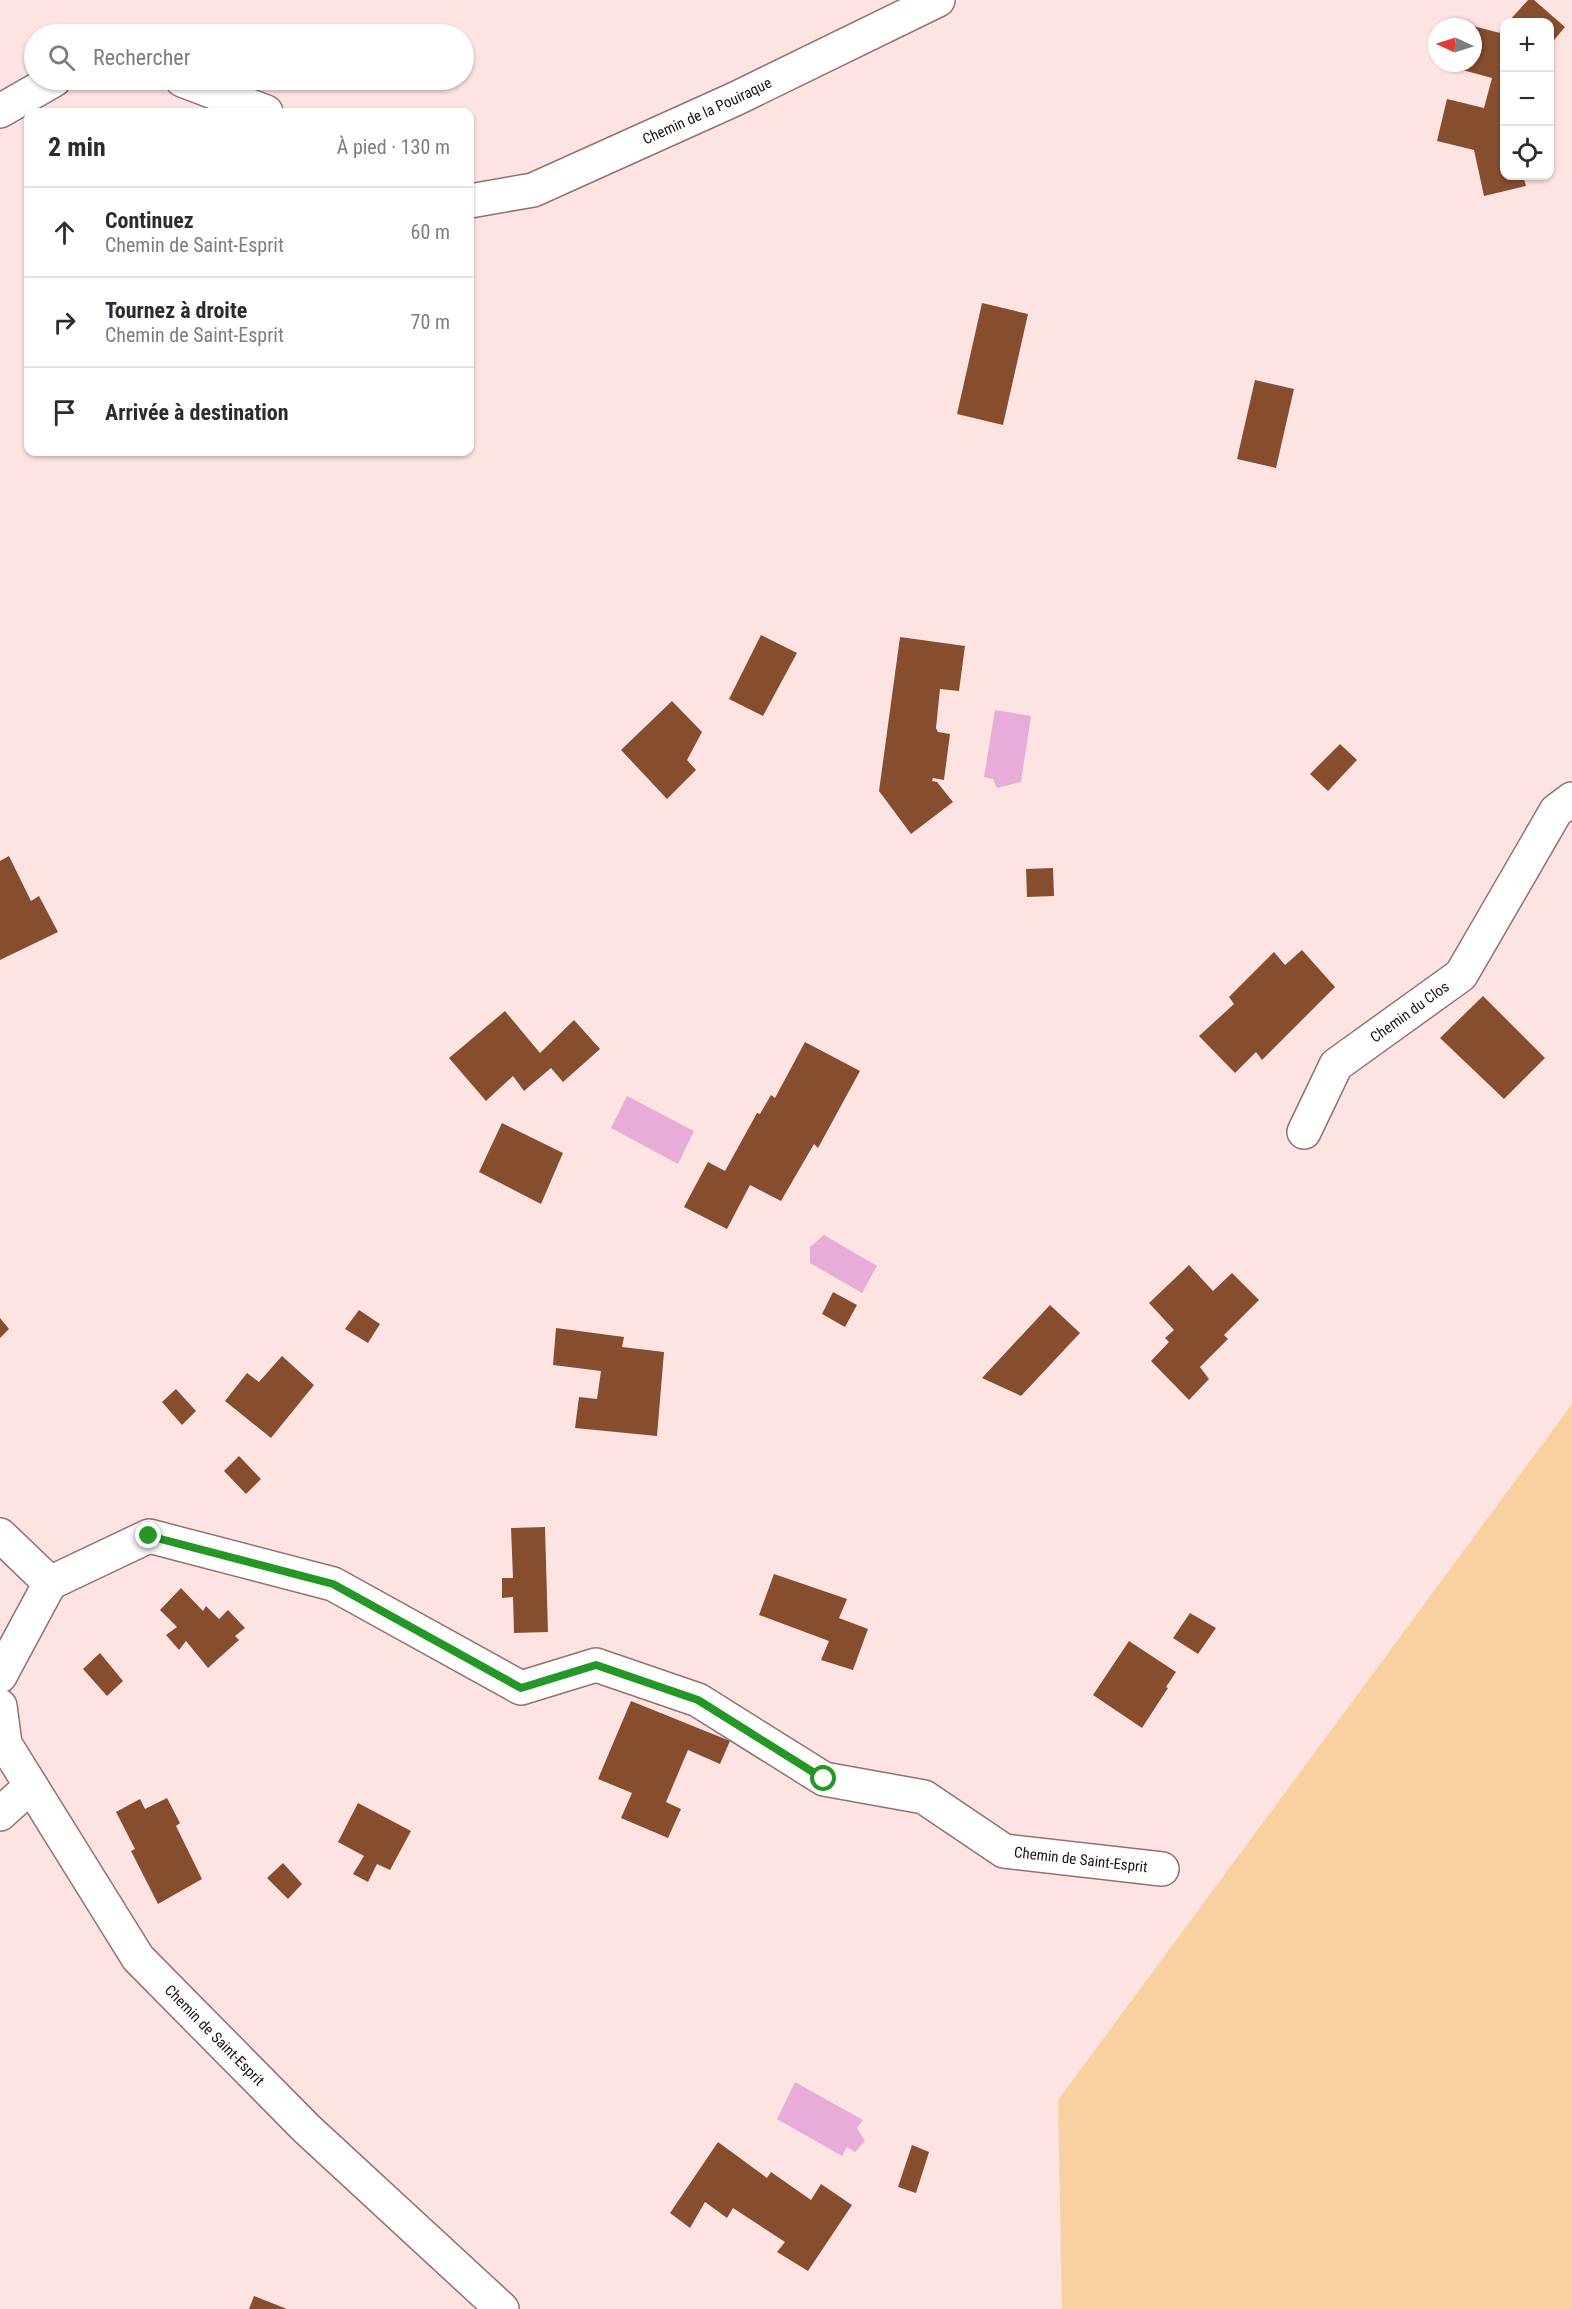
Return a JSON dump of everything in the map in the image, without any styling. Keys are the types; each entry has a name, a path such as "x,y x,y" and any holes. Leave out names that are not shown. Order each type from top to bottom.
{"street":[{"name":"Chemin de la Pouiraque","path":"474,200 533,190 735,99 938,0"},
{"path":"0,111 37,90"},
{"path":"208,90 256,108"},
{"name":"Chemin du Clos","path":"1304,1132 1336,1065 1461,975 1556,811 1572,799"},
{"path":"0,1535 50,1583 0,1676"},
{"name":"Chemin de Saint-Esprit","path":"50,1583 149,1536 333,1584 521,1688 596,1665 698,1700 824,1779 924,1797 1004,1851 1162,1869"},
{"name":"Chemin de Saint-Esprit","path":"0,1706 5,1744 138,1958 307,2130 502,2309"},
{"path":"0,1814 31,1786"}],"shaded area":[{"path":"995,710 1031,716 1021,782 997,788 993,779 984,777"},
{"path":"627,1096 694,1131 678,1164 611,1128"},
{"path":"824,1235 877,1266 862,1293 810,1263 810,1247"},
{"path":"1572,1404 1572,2309 1062,2309 1058,2100"},
{"path":"795,2082 863,2120 857,2128 865,2141 855,2152 847,2147 842,2156 777,2119"}],"building":[{"path":"1528,0 1534,0 1565,27 1554,40 1554,18 1512,18"},
{"path":"1482,28 1500,33 1500,180 1524,180 1526,186 1484,196 1474,150 1437,141 1447,99 1484,108 1492,78 1470,72 1482,72"},
{"path":"982,303 1028,314 1003,425 957,414"},
{"path":"1255,380 1294,389 1276,468 1237,459"},
{"path":"761,635 797,653 763,716 729,699"},
{"path":"900,637 965,646 959,691 940,689 936,728 938,732 950,734 944,780 933,778 932,781 937,782 953,802 911,834 879,791"},
{"path":"672,701 702,732 687,760 696,770 667,799 621,750"},
{"path":"1340,744 1357,760 1328,791 1310,774"},
{"path":"9,856 31,901 39,896 58,932 0,960 0,861"},
{"path":"1053,868 1054,896 1027,897 1026,869"},
{"path":"1302,950 1335,987 1262,1060 1256,1052 1235,1073 1199,1036 1234,1004 1229,997 1274,952 1285,965"},
{"path":"1483,996 1545,1058 1504,1099 1440,1038"},
{"path":"505,1011 540,1053 574,1020 600,1049 563,1082 551,1068 524,1091 513,1076 486,1101 449,1058"},
{"path":"805,1042 860,1071 818,1148 814,1144 781,1201 750,1185 727,1229 684,1207 708,1162 725,1171 757,1113 760,1114 771,1095 775,1098"},
{"path":"502,1123 563,1153 541,1204 479,1172"},
{"path":"1189,1265 1213,1291 1232,1273 1259,1300 1224,1335 1228,1339 1200,1367 1209,1379 1189,1400 1151,1361 1169,1342 1165,1338 1174,1330 1149,1303"},
{"path":"833,1292 857,1305 845,1327 822,1314"},
{"path":"1050,1305 1080,1333 1021,1396 982,1378"},
{"path":"359,1310 380,1324 368,1343 345,1329"},
{"path":"0,1318 9,1329 0,1338"},
{"path":"556,1328 624,1337 622,1347 664,1352 657,1436 575,1428 579,1397 597,1399 601,1371 553,1365"},
{"path":"282,1356 314,1385 271,1438 225,1401 247,1373 259,1382"},
{"path":"176,1389 196,1411 182,1425 162,1402"},
{"path":"239,1456 261,1479 246,1494 224,1471"},
{"path":"545,1527 548,1632 514,1633 513,1597 502,1598 502,1578 513,1578 511,1528"},
{"path":"774,1574 847,1599 839,1618 868,1629 853,1670 821,1660 829,1641 759,1615"},
{"path":"181,1588 203,1611 206,1606 219,1619 228,1610 245,1628 235,1636 239,1640 208,1668 186,1641 179,1650 166,1635 177,1627 160,1610"},
{"path":"1190,1613 1216,1628 1198,1654 1173,1638"},
{"path":"1129,1641 1176,1672 1142,1728 1093,1695"},
{"path":"100,1653 123,1681 107,1696 83,1669"},
{"path":"631,1701 730,1741 720,1764 688,1750 666,1802 681,1809 668,1838 621,1818 632,1793 598,1779"},
{"path":"167,1798 180,1823 176,1826 202,1879 158,1904 131,1851 135,1849 116,1812 140,1799 145,1809"},
{"path":"358,1803 411,1831 390,1870 377,1864 368,1882 353,1874 364,1856 338,1842"},
{"path":"283,1863 302,1884 288,1899 267,1878"},
{"path":"718,2142 767,2178 771,2172 811,2200 821,2184 852,2205 808,2271 777,2252 785,2242 733,2208 727,2218 705,2202 690,2228 670,2213"},
{"path":"912,2145 929,2152 916,2193 898,2187"},
{"path":"254,2296 287,2309 249,2309"}],"route":[{"path":"149,1536 333,1584 521,1688 596,1665 698,1700 824,1779"}]}
